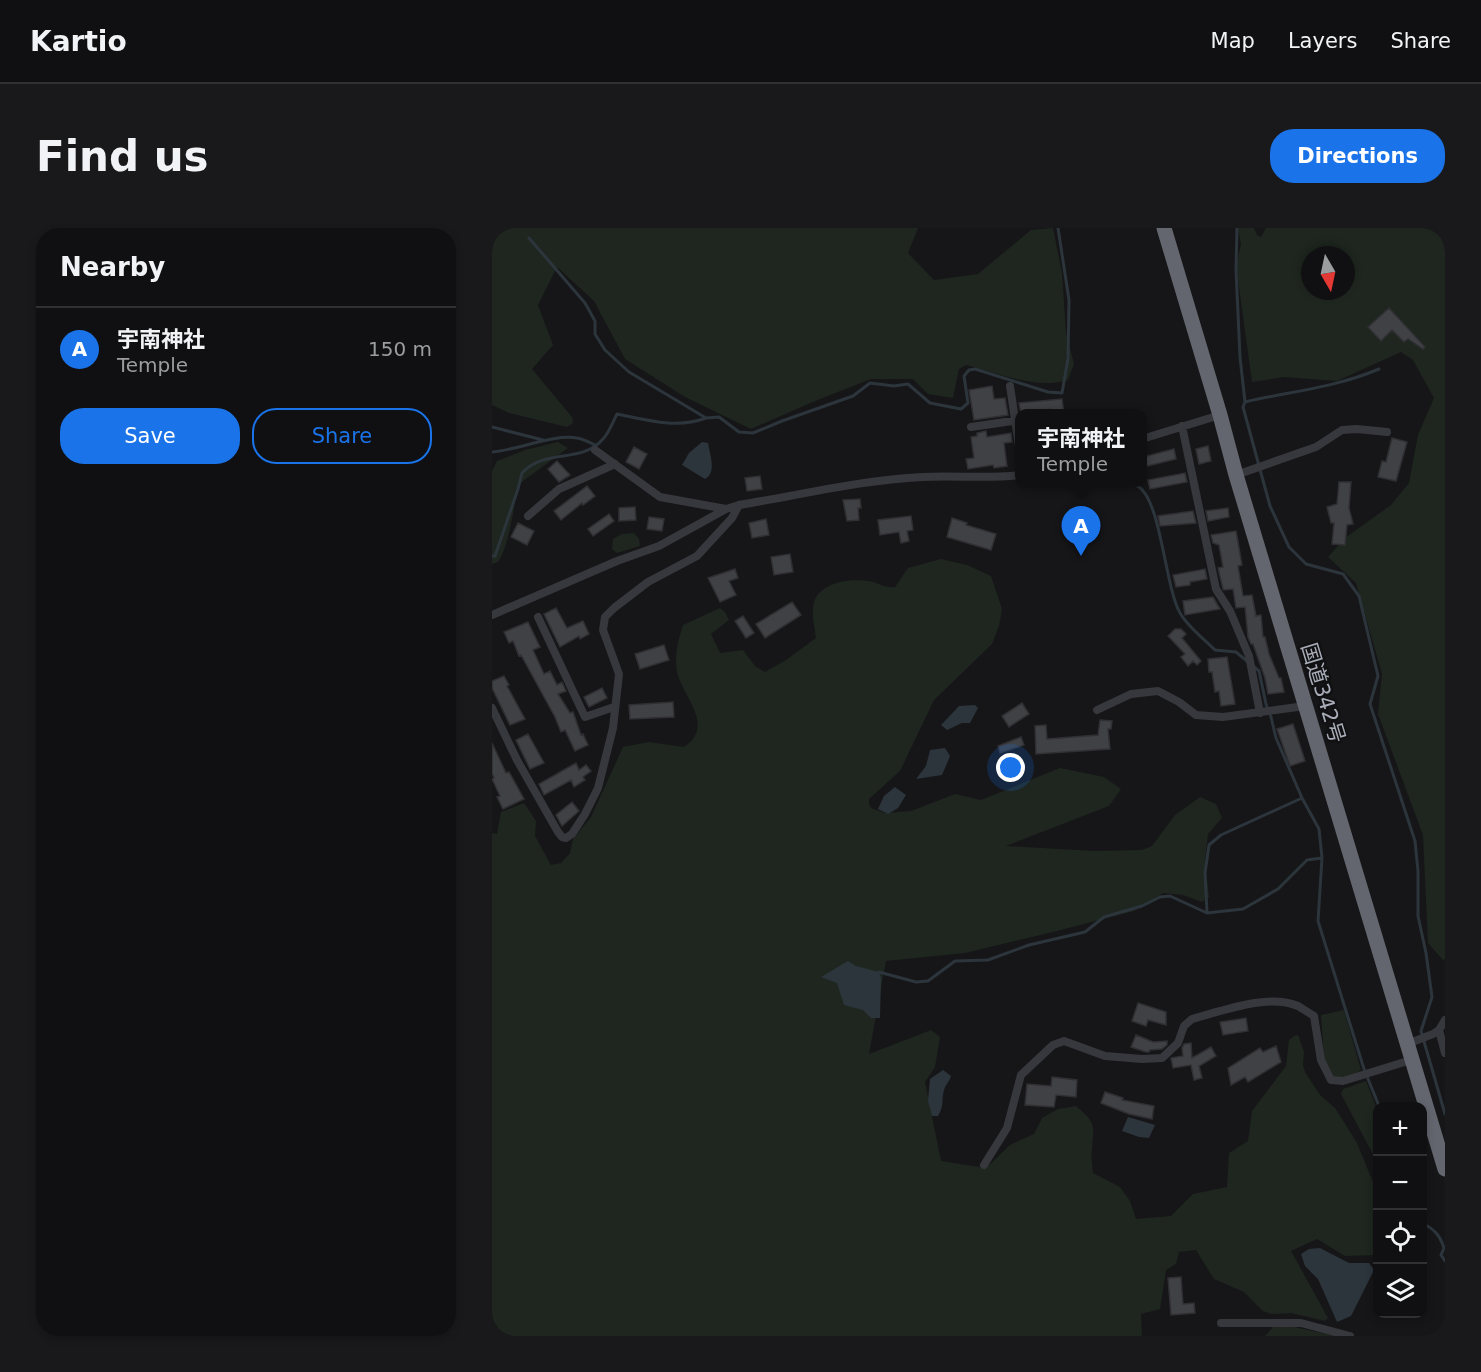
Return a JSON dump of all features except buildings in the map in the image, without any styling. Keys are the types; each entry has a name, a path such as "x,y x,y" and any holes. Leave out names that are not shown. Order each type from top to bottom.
{"highway":[{"name":"国道342号","path":"1164,228 1445,1169"}],"street":[{"path":"1010,386 1015,410"},
{"path":"1147,438 1220,415"},
{"path":"971,427 1015,420"},
{"path":"1182,426 1216,589 1230,611 1249,656 1260,713"},
{"path":"1236,475 1316,447 1342,430 1387,432"},
{"path":"595,450 660,497 726,509"},
{"path":"528,516 560,489 615,464"},
{"path":"492,615 617,561 658,546 726,509 739,505 886,480 924,476 1015,476"},
{"path":"492,708 517,760 558,832 566,838 572,834 585,814 598,788 613,728 619,674 603,630 604,617 648,582 698,555 732,518 739,505"},
{"path":"538,617 585,717 614,707"},
{"path":"1097,710 1131,694 1158,691 1179,702 1196,715 1223,717 1305,706"},
{"path":"984,1165 1007,1128 1021,1076 1053,1045 1064,1041 1105,1056 1162,1058 1178,1044 1184,1026 1192,1019 1262,1002 1282,1001 1298,1006 1314,1016 1321,1060 1331,1080 1343,1081 1411,1060"},
{"path":"1407,1044 1433,1034 1445,1020"},
{"path":"1438,1030 1445,1053"},
{"path":"1221,1323 1301,1323 1350,1336"}],"shaded area":[{"path":"492,228 918,228 908,253 934,280 978,274 1031,230 1053,228 1062,273 1066,333 1074,364 1068,380 1055,383 1029,382 966,365 959,369 953,398 928,394 913,379 871,379 751,429 685,397 625,359 594,301 557,267 538,305 553,345 532,369 572,417 573,423 567,427 509,413 492,405"},
{"path":"1238,228 1254,228 1257,235 1261,237 1266,228 1445,228 1445,959 1443,960 1428,943 1423,835 1378,714 1382,674 1356,583 1328,557 1345,538 1391,505 1409,483 1418,435 1434,398 1413,360 1401,352 1337,381 1284,377 1252,382 1236,265 1241,244"},
{"path":"558,442 568,448 519,484 506,545 498,562 492,564 492,471 497,461 525,450"},
{"path":"702,442 708,443 712,463 711,472 705,479 682,465 689,453"},
{"path":"634,533 639,539 640,546 617,553 612,549 613,539 622,534"},
{"path":"941,559 967,565 991,576 1002,609 992,644 934,700 900,771 869,799 871,808 885,813 911,811 955,794 981,800 1060,768 1104,777 1121,789 1109,806 1006,846 1094,851 1142,850 1152,846 1175,815 1200,797 1216,804 1222,818 1208,834 1205,860 1209,897 1202,902 1183,895 1163,893 1134,911 1053,932 965,953 886,961 869,1054 931,1030 940,1037 935,1067 925,1082 941,1161 986,1168 1010,1145 1034,1134 1042,1118 1058,1109 1076,1106 1092,1124 1093,1173 1120,1187 1130,1201 1136,1219 1171,1216 1193,1194 1227,1187 1229,1153 1248,1141 1252,1111 1286,1066 1289,1040 1298,1035 1304,1052 1305,1072 1320,1095 1335,1108 1357,1143 1373,1182 1373,1255 1345,1256 1317,1239 1291,1251 1328,1318 1325,1321 1291,1313 1271,1314 1263,1311 1244,1292 1214,1279 1196,1250 1179,1252 1176,1264 1166,1270 1160,1309 1141,1314 1142,1336 492,1336 492,833 497,834 501,812 524,803 536,821 535,836 551,865 561,863 570,853 573,839 591,817 623,747 649,742 684,747 693,739 697,730 695,711 680,682 676,666 677,648 683,625 720,608 729,620 711,634 720,653 743,650 755,666 765,672 816,638 813,610 815,601 825,588 851,580 895,587 908,568"},
{"path":"975,705 978,708 970,723 962,723 947,730 941,725 959,706"},
{"path":"945,748 950,756 942,775 916,779 926,766 930,750"},
{"path":"895,787 906,795 898,808 888,814 878,809 884,796"},
{"path":"848,961 856,966 879,972 881,978 880,1018 871,1018 863,1010 844,1005 837,983 821,977"},
{"path":"1344,1010 1361,1070 1351,1076 1341,1078 1333,1076 1324,1060 1321,1015"},
{"path":"943,1070 951,1076 943,1094 940,1112 938,1116 932,1116 928,1101 930,1079"},
{"path":"1366,1081 1374,1102 1373,1154 1341,1094 1343,1089"},
{"path":"1128,1117 1155,1125 1149,1138 1122,1131"},
{"path":"1320,1248 1349,1263 1369,1263 1373,1269 1351,1316 1337,1322 1318,1279 1305,1266 1301,1254 1309,1249"},
{"path":"1273,1327 1294,1327 1336,1336 1265,1336"}],"waterway":[{"path":"529,238 585,303 595,321 595,334 605,350 629,372 706,418 719,417 739,432 753,433 853,396 870,383 894,386 908,384 930,403 961,409 968,403 964,376 969,370 975,369 1048,392 1062,393 1068,359 1069,300 1058,228"},
{"path":"1237,228 1236,270 1240,357 1245,402 1243,407 1270,506 1289,547 1306,564 1343,574 1359,596 1378,676 1370,704 1415,841 1418,916 1432,997 1421,1031 1445,1114"},
{"path":"1245,402 1329,385 1379,369"},
{"path":"492,556 495,556 522,473 531,465 594,447 607,434 617,414 673,423 706,418"},
{"path":"492,427 543,440"},
{"path":"492,452 568,437 579,438 595,445"},
{"path":"1139,487 1153,509 1170,584 1183,618 1215,650 1236,652 1248,662"},
{"path":"1253,666 1259,671 1276,738 1302,798 1319,829 1322,858 1318,921 1364,1069 1377,1102"},
{"path":"1207,913 1205,873 1209,845 1221,835 1302,798"},
{"path":"879,972 916,982 928,981 955,961 988,960 1029,945 1085,932 1104,917 1142,906 1160,897 1170,896 1207,913 1243,909 1278,889 1307,860 1322,858"},
{"path":"1427,1226 1441,1239 1444,1248 1441,1255 1445,1261"}],"place":[{"name":"宇南神社","path":"1081,556"}]}
